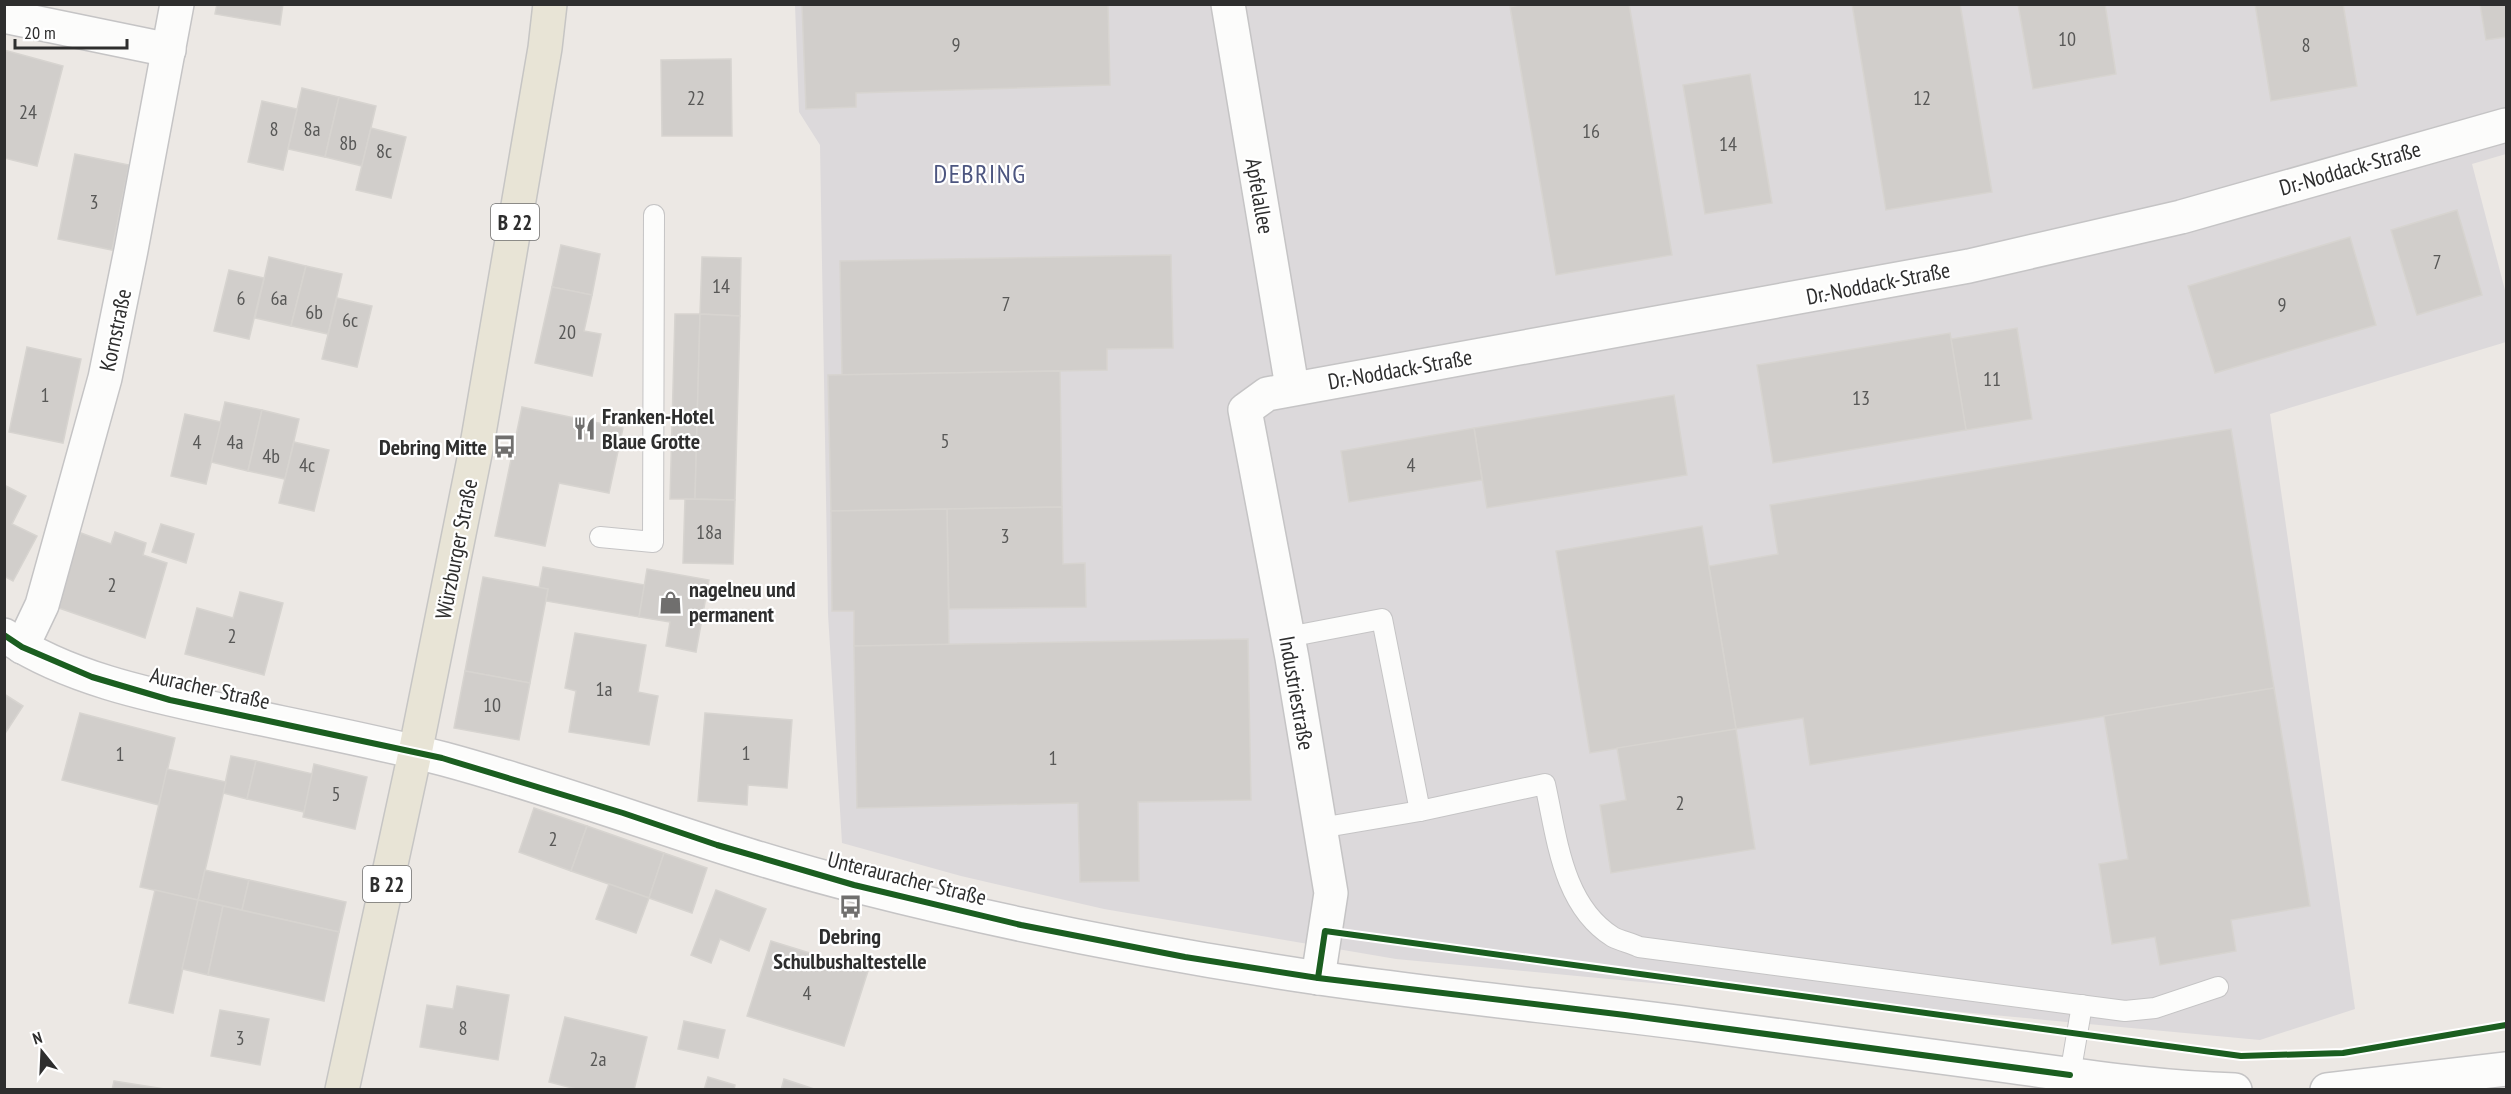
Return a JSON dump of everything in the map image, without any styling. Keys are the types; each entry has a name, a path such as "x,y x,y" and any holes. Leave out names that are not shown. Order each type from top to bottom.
{"main road":[{"name":"Würzburger Straße","path":"342,1089 415,753 478,439 545,48 550,4"}],"street":[{"name":"Kornstraße","path":"13,641 42,605 105,378 177,4"},
{"name":"Apfelallee","path":"1228,4 1292,387"},
{"path":"4,16 169,50"},
{"name":"Dr.-Noddack-Straße","path":"1245,410 1267,394 1292,387 1732,311 1969,266 2181,217 2506,125"},
{"name":"Industriestraße","path":"1245,410 1288,637 1331,893 1318,978"},
{"name":"Auracher Straße","path":"13,641 92,677 170,700 415,753"},
{"name":"Unterauracher Straße","path":"415,753 442,758 623,813 717,845 854,885 943,907 1185,957 1318,978 1648,1018 2070,1075 2202,1089 2235,1089"},
{"path":"2327,1089 2506,1069"}],"lane":[{"path":"600,537 653,542 654,215"},
{"path":"1288,637 1382,619 1420,811"},
{"path":"1320,828 1420,811 1545,784 1565,872 1585,911 1613,937 1639,946 2125,1011 2155,1008 2218,987"},
{"path":"2070,1075 2082,1005"}],"shaded area":[{"path":"795,5 2506,5 2506,154 2472,164 2506,294 2506,342 2270,414 2355,1009 2260,1040 1396,959 1104,909 961,876 842,843 828,614 820,145 799,112"}],"building":[{"path":"217,4 283,4 280,25 215,14"},
{"path":"802,4 1108,4 1110,85 856,93 856,107 806,109"},
{"path":"1523,4 1629,4 1672,255 1556,275 1510,7"},
{"path":"1852,4 1960,4 1992,192 1886,210"},
{"path":"2018,4 2105,4 2116,74 2033,89"},
{"path":"2255,4 2343,4 2357,86 2271,101"},
{"path":"2480,4 2506,4 2506,37 2486,40"},
{"path":"4,50 63,66 37,166 4,158"},
{"path":"731,59 732,136 662,136 661,60"},
{"path":"1750,74 1772,203 1705,214 1683,85"},
{"path":"302,88 339,97 325,157 288,149"},
{"path":"339,97 376,106 362,166 325,157"},
{"path":"262,101 297,109 283,170 248,162"},
{"path":"371,128 406,137 391,198 356,190"},
{"path":"75,154 129,165 112,250 58,239"},
{"path":"2457,210 2482,295 2417,315 2391,230"},
{"path":"2350,237 2376,325 2215,373 2188,286"},
{"path":"561,245 600,254 592,295 552,287"},
{"path":"1171,255 1173,348 1107,349 1107,370 842,375 840,261"},
{"path":"269,257 306,266 291,326 255,318"},
{"path":"702,257 741,258 740,316 700,314"},
{"path":"306,266 342,274 328,334 291,326"},
{"path":"229,270 264,278 249,339 214,331"},
{"path":"552,287 592,295 584,331 601,334 592,376 535,363"},
{"path":"337,298 372,306 357,367 322,359"},
{"path":"675,314 700,314 695,499 670,499"},
{"path":"700,314 740,316 735,500 695,499"},
{"path":"2017,328 2032,419 1966,430 1951,339"},
{"path":"1950,333 1966,430 1773,463 1757,365"},
{"path":"27,347 81,359 63,443 9,432"},
{"path":"1060,371 1062,507 831,511 828,375"},
{"path":"1674,395 1687,475 1487,508 1474,428"},
{"path":"225,402 262,410 248,471 211,462"},
{"path":"522,407 623,428 609,493 559,483 545,546 495,536"},
{"path":"262,410 299,419 285,479 248,471"},
{"path":"185,414 221,422 206,484 171,476"},
{"path":"1474,428 1482,480 1349,502 1341,451"},
{"path":"2231,429 2274,688 1810,765 1803,718 1736,729 1709,566 1778,554 1770,505"},
{"path":"294,442 329,450 314,511 279,503"},
{"path":"4,485 26,496 12,524 37,536 13,581 4,576"},
{"path":"685,499 735,500 733,564 683,563"},
{"path":"1062,507 1063,564 1085,563 1086,607 949,609 947,509"},
{"path":"947,509 949,645 854,646 854,611 832,611 831,511"},
{"path":"161,524 194,534 186,563 152,552"},
{"path":"1702,526 1736,729 1590,753 1556,551"},
{"path":"115,532 146,543 143,555 167,563 145,638 56,607 81,533 111,544"},
{"path":"543,567 645,585 639,617 546,601 548,589 539,588"},
{"path":"647,569 709,580 696,652 666,646 670,622 639,617"},
{"path":"483,577 548,589 530,683 465,671"},
{"path":"240,592 283,603 264,675 185,654 197,608 233,618"},
{"path":"575,633 646,645 638,692 658,696 649,745 569,732 576,691 565,688"},
{"path":"1248,639 1251,800 1138,802 1139,881 1080,882 1078,803 857,808 854,646"},
{"path":"465,671 530,683 519,740 454,728"},
{"path":"2274,688 2310,906 2231,920 2236,951 2160,965 2155,937 2112,944 2099,864 2128,859 2104,716"},
{"path":"4,694 23,706 4,735"},
{"path":"80,713 175,738 159,805 62,780"},
{"path":"705,713 792,720 787,788 748,785 747,805 698,801"},
{"path":"1736,729 1755,849 1611,873 1600,805 1626,800 1617,748"},
{"path":"231,756 256,761 247,799 223,793"},
{"path":"256,761 313,774 304,812 247,799"},
{"path":"314,764 367,777 355,829 303,817"},
{"path":"167,769 226,782 198,900 140,887"},
{"path":"534,808 587,826 571,871 519,852"},
{"path":"587,826 664,853 649,898 571,871"},
{"path":"664,853 707,868 692,913 649,898"},
{"path":"205,870 249,880 242,910 198,900"},
{"path":"249,880 346,902 339,932 242,910"},
{"path":"609,884 649,898 636,933 596,919"},
{"path":"155,890 198,900 173,1013 129,1003"},
{"path":"716,890 766,909 749,951 720,939 711,963 691,955"},
{"path":"198,900 223,906 208,975 182,969"},
{"path":"223,906 339,932 324,1001 208,975"},
{"path":"771,941 868,971 844,1046 747,1016"},
{"path":"457,986 509,995 498,1060 420,1047 427,1005 453,1009"},
{"path":"220,1010 269,1019 260,1065 211,1056"},
{"path":"565,1017 647,1037 634,1090 580,1090 549,1082"},
{"path":"684,1021 725,1030 718,1058 678,1049"},
{"path":"708,1077 735,1085 734,1090 704,1090"},
{"path":"784,1079 817,1090 781,1090"},
{"path":"114,1081 171,1090 112,1090"}],"cycle path":[{"path":"4,635 22,647 92,677 170,700 442,758 623,813 717,845 854,885 1021,925 1185,957 1318,978 1625,1015 2070,1075"},
{"path":"1318,978 1325,931 2241,1056 2343,1053 2506,1025"}],"place":[{"name":"Franken-Hotel Blaue Grotte","path":"584,429"},
{"name":"Debring Mitte","path":"505,447"},
{"name":"nagelneu und permanent","path":"671,602"},
{"name":"Debring Schulbushaltestelle","path":"850,907"}],"district":[{"name":"DEBRING","path":"980,173"}]}
